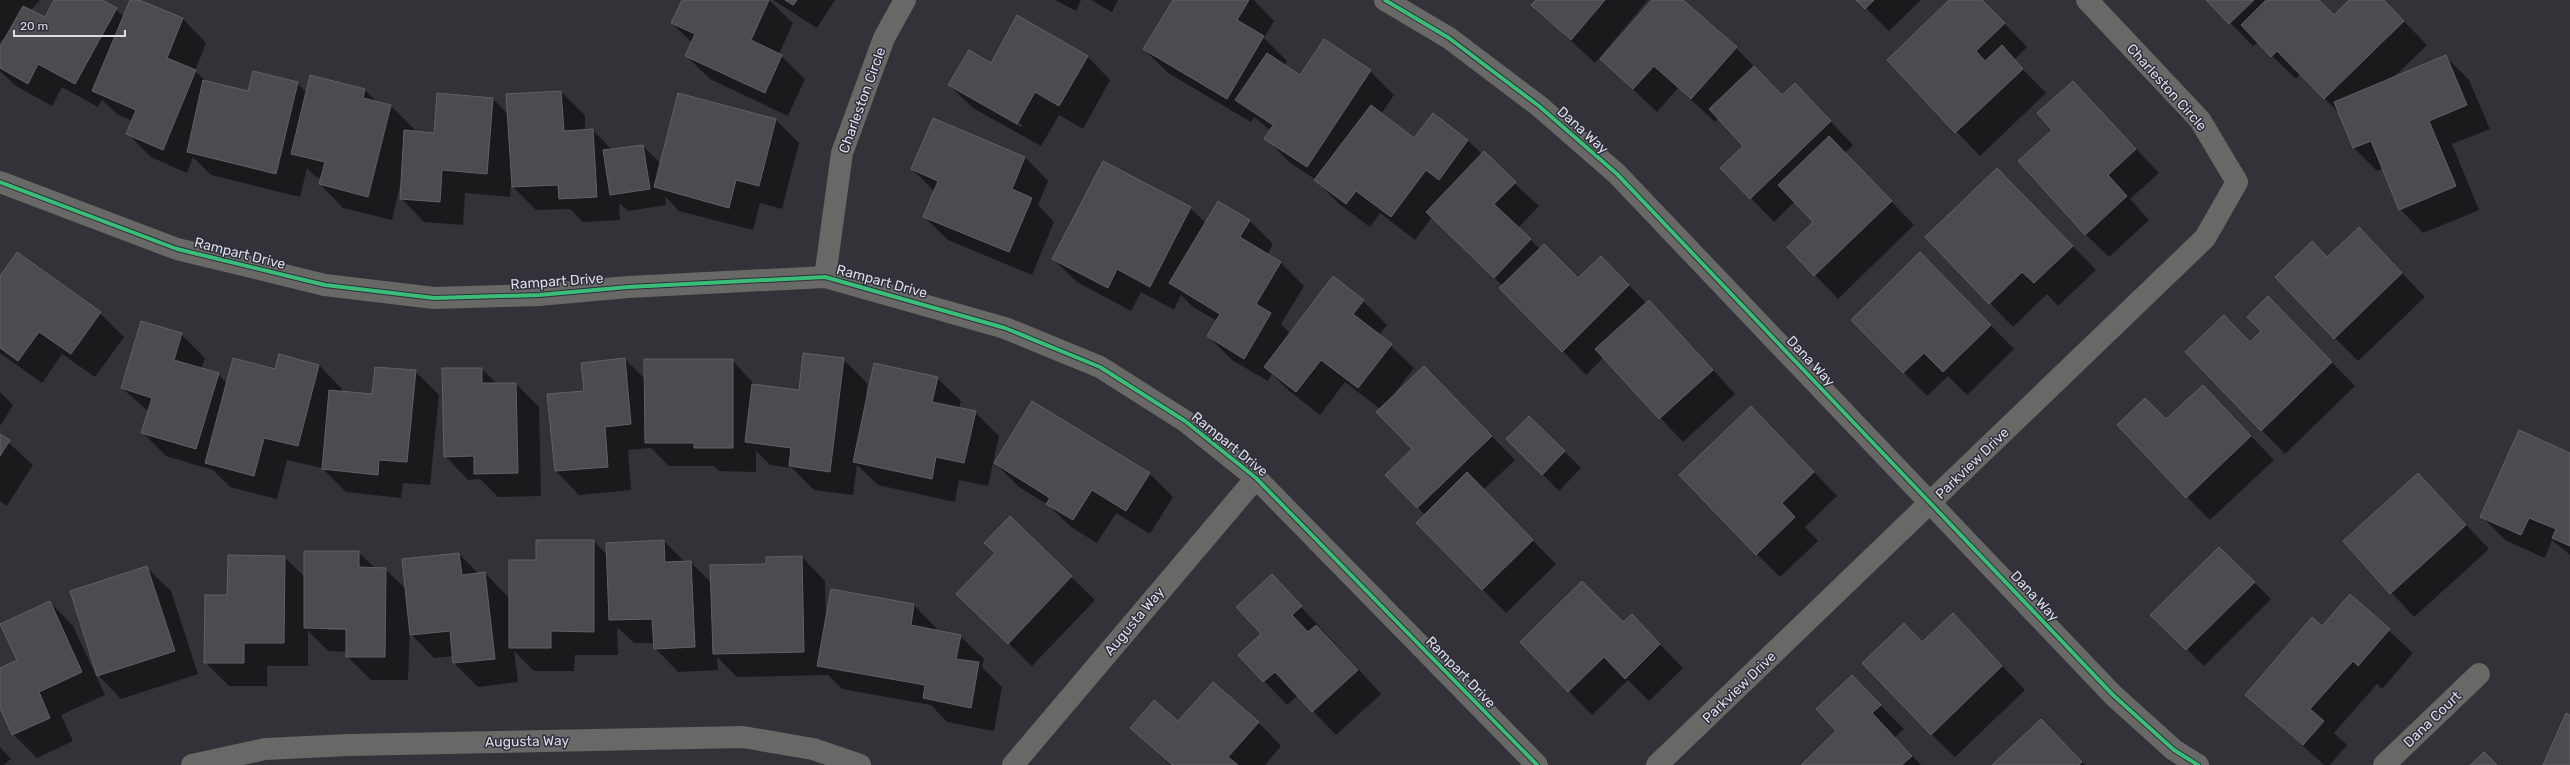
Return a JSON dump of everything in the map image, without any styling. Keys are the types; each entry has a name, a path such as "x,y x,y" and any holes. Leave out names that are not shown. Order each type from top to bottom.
{"street":[{"name":"Charleston Circle","path":"825,277 842,153 884,38 905,0"},
{"name":"Dana Way","path":"1384,0 1455,42 1539,106 1617,174 1932,502 2114,695 2174,750 2198,765"},
{"name":"Charleston Circle","path":"2087,0 2200,120 2237,182"},
{"name":"Rampart Drive","path":"0,182 177,249 325,285 434,298 539,295 636,286 825,277 1005,328 1100,367 1185,421 1256,478 1537,765"},
{"name":"Parkview Drive","path":"1657,765 2205,238 2237,182"},
{"name":"Augusta Way","path":"1013,765 1256,478"},
{"name":"Dana Court","path":"2384,765 2479,674"},
{"name":"Augusta Way","path":"192,765 265,749 349,745 743,737 813,749 860,765"}],"building":[{"path":"54,0 102,0 117,8 75,84 38,64 28,84 0,68 0,47 23,6 45,17"},
{"path":"130,0 139,0 183,18 167,58 196,70 163,150 126,134 136,110 92,91"},
{"path":"682,0 769,0 751,40 782,55 765,93 685,56 695,34 671,23"},
{"path":"785,0 797,0 793,5"},
{"path":"1173,0 1249,0 1237,20 1264,36 1227,99 1143,49"},
{"path":"1536,0 1605,0 1571,40 1531,5"},
{"path":"1652,0 1683,0 1737,47 1691,99 1654,66 1633,89 1600,59"},
{"path":"1856,0 1874,0 1865,9"},
{"path":"1949,0 1982,0 2005,23 1976,51 1985,61 2002,45 2023,69 1955,133 1887,60"},
{"path":"2206,0 2254,0 2229,24"},
{"path":"2266,0 2319,0 2334,15 2349,0 2384,0 2404,21 2324,99 2277,51 2271,57 2241,25"},
{"path":"1017,15 1088,56 1059,106 1035,92 1017,124 948,85 969,50 991,63"},
{"path":"1324,39 1371,70 1307,167 1264,139 1273,125 1235,100 1267,53 1300,75"},
{"path":"2446,55 2467,105 2429,121 2456,186 2399,210 2371,141 2353,148 2334,102"},
{"path":"1754,66 1782,95 1795,83 1831,121 1750,199 1720,168 1743,146 1709,109"},
{"path":"253,71 298,82 276,174 187,152 203,80 248,91"},
{"path":"310,75 365,89 363,98 391,105 368,197 319,184 325,162 291,154"},
{"path":"2073,81 2136,149 2108,175 2127,196 2085,235 2018,161 2052,130 2037,113"},
{"path":"561,91 564,131 593,129 597,197 559,199 558,185 512,187 506,94"},
{"path":"437,93 493,98 487,174 442,170 440,202 400,199 404,130 434,133"},
{"path":"678,93 776,119 759,186 736,180 729,208 654,187"},
{"path":"1371,105 1414,138 1433,113 1468,140 1439,180 1426,170 1391,217 1356,191 1346,204 1314,180"},
{"path":"933,118 1025,157 1012,189 1032,198 1009,252 923,217 938,181 911,169"},
{"path":"1829,136 1892,201 1814,276 1787,247 1813,222 1778,185"},
{"path":"643,145 650,189 610,195 603,150"},
{"path":"1484,151 1516,182 1494,204 1531,239 1494,278 1426,212"},
{"path":"1103,161 1191,207 1150,287 1117,269 1108,288 1052,259"},
{"path":"1997,168 2073,246 2034,283 2022,272 1989,304 1925,237"},
{"path":"1218,201 1250,220 1240,237 1281,262 1256,304 1271,313 1244,359 1207,336 1220,314 1169,283"},
{"path":"2359,227 2402,273 2334,339 2275,277 2312,241 2327,257"},
{"path":"1544,244 1578,278 1601,256 1629,285 1562,352 1499,288"},
{"path":"17,252 101,312 71,354 39,332 18,361 0,348 0,276"},
{"path":"1920,252 1991,325 1943,372 1924,353 1903,373 1851,320"},
{"path":"1333,276 1364,300 1353,314 1392,344 1358,388 1321,360 1296,392 1264,367"},
{"path":"2268,296 2332,362 2261,431 2185,352 2224,315 2250,342 2261,331 2247,317"},
{"path":"1649,300 1713,370 1659,419 1595,349"},
{"path":"141,321 182,333 174,360 219,373 196,449 141,433 152,398 121,388"},
{"path":"803,353 844,358 830,472 789,466 791,448 745,442 752,384 799,390"},
{"path":"279,354 319,365 298,446 264,438 254,476 205,463 233,358 275,369"},
{"path":"625,358 631,424 605,427 608,467 555,471 547,394 584,391 581,363"},
{"path":"644,359 733,359 733,448 694,448 694,443 645,443"},
{"path":"874,363 938,377 932,402 976,411 964,463 936,457 932,479 853,462"},
{"path":"1424,366 1492,436 1417,508 1385,475 1412,449 1376,412"},
{"path":"375,367 416,370 407,462 379,460 378,475 322,469 329,390 372,394"},
{"path":"442,368 482,368 482,383 516,383 518,473 474,474 474,456 444,457"},
{"path":"2203,385 2251,436 2186,498 2117,425 2145,398 2166,419"},
{"path":"1032,401 1150,473 1126,511 1092,490 1073,520 1046,504 1050,498 994,463"},
{"path":"1751,406 1814,472 1782,503 1795,517 1756,555 1679,475"},
{"path":"1529,416 1565,451 1542,475 1506,439"},
{"path":"2519,430 2570,453 2570,546 2552,538 2556,529 2529,518 2521,535 2480,517"},
{"path":"0,434 10,440 0,456"},
{"path":"1467,472 1533,540 1482,590 1416,523"},
{"path":"2418,473 2466,525 2390,594 2343,541"},
{"path":"1010,516 1072,576 1008,644 956,594 995,553 984,543"},
{"path":"536,540 594,540 594,632 551,631 551,648 509,648 509,560 536,560"},
{"path":"664,540 665,562 691,561 695,647 654,649 652,619 609,620 606,543"},
{"path":"2219,547 2255,582 2186,650 2150,615"},
{"path":"304,551 359,551 359,567 386,568 385,657 346,657 346,629 304,628"},
{"path":"459,553 462,575 485,572 495,659 453,663 450,631 410,635 402,559"},
{"path":"228,555 285,556 284,643 244,643 244,663 204,663 205,595 227,595"},
{"path":"802,556 804,652 713,654 710,565 766,564 766,557"},
{"path":"147,566 175,651 97,676 70,591"},
{"path":"1272,574 1302,606 1292,615 1308,632 1316,625 1358,670 1312,712 1275,672 1263,682 1238,655 1261,634 1236,607"},
{"path":"1582,581 1623,622 1632,614 1660,644 1625,679 1604,657 1568,692 1520,642"},
{"path":"831,589 914,604 911,625 961,635 956,659 979,662 971,708 923,698 925,685 817,666"},
{"path":"2350,594 2390,629 2358,666 2353,661 2310,709 2324,721 2303,745 2245,695 2312,617 2322,626"},
{"path":"50,601 82,672 39,692 50,718 12,735 0,708 0,668 17,660 0,624"},
{"path":"1953,613 2002,666 1931,735 1862,663 1904,623 1922,642"},
{"path":"1852,675 1881,705 1872,713 1912,756 1902,765 1801,765 1836,731 1816,709"},
{"path":"1213,682 1259,722 1228,757 1238,765 1172,765 1130,728 1154,700 1178,721"},
{"path":"2566,713 2570,715 2570,765 2543,765"},
{"path":"2041,719 2082,762 2079,765 1992,765"},
{"path":"2484,752 2497,765 2470,765"}],"cycle path":[{"path":"1385,0 1449,38 1539,106 1617,174 2113,695 2174,750 2198,765"},
{"path":"0,182 177,249 325,285 434,298 539,295 628,287 825,277 1005,328 1100,367 1185,421 1256,478 1537,765"}]}
